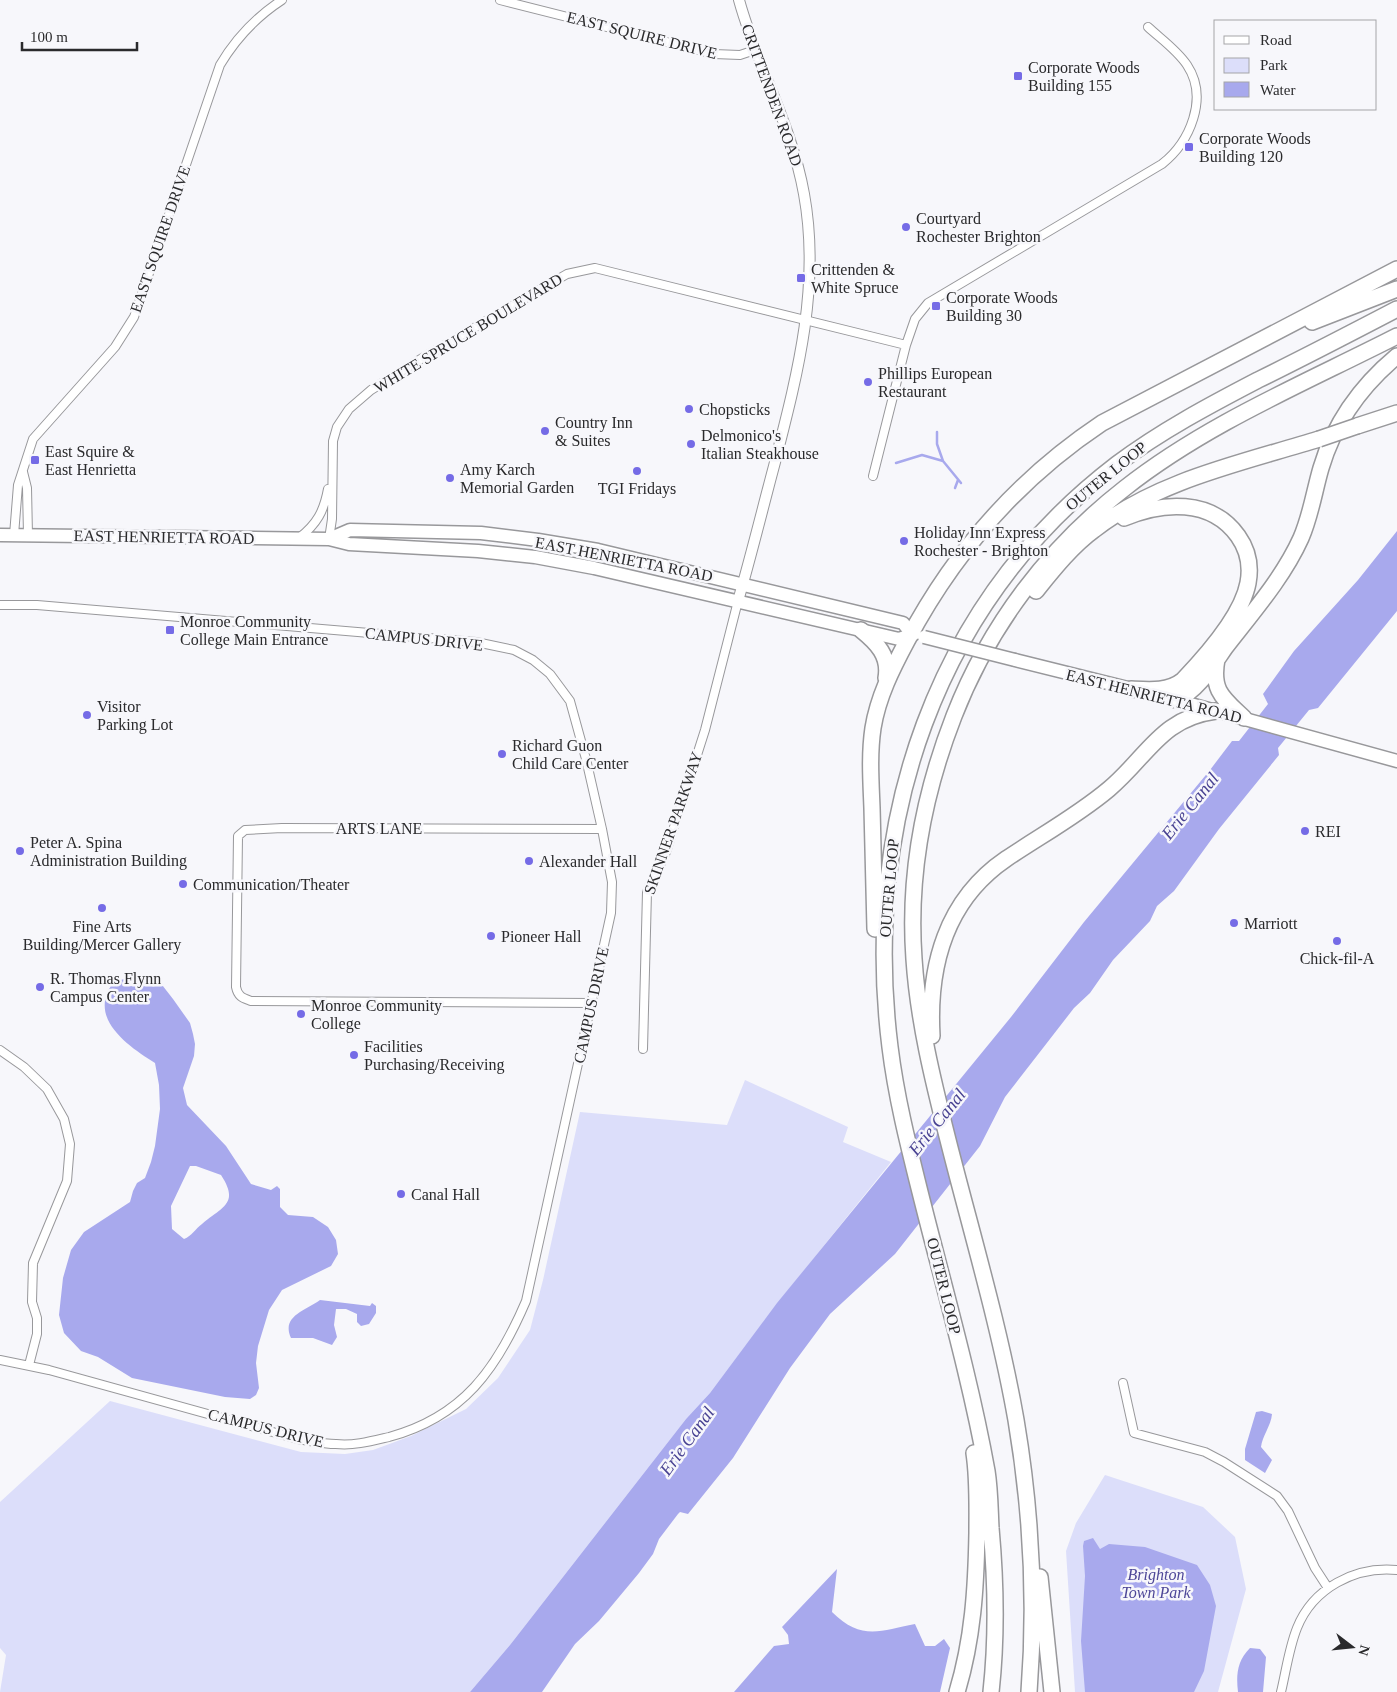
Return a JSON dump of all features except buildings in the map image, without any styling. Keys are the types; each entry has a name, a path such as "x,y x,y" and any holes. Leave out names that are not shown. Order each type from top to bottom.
{"highway":[{"path":"881,696 917,635 943,578 968,544 1035,474 1067,447 1102,423 1397,269"},
{"path":"1226,358 1397,289"},
{"name":"OUTER LOOP","path":"991,1692 994,1665 996,1582 987,1474 938,1259 898,1099 890,1045 884,967 886,904 893,840 907,776 924,722 946,670 974,620 1007,573 1038,535 1074,500 1124,459 1201,410 1397,309"},
{"name":"OUTER LOOP","path":"931,1059 914,970 914,900 924,817 946,736 973,671 1008,612 1047,562 1101,508 1151,469 1198,439 1397,336"},
{"path":"1176,700 1188,693 1217,659 1273,583 1295,548 1310,514 1324,459 1343,419 1362,390 1397,356"},
{"path":"946,736 992,648 1024,604 1092,531 1144,498 1188,480 1397,413"},
{"path":"1060,564 1108,526 1154,508 1182,507 1206,511 1225,522 1243,544 1249,564 1248,584 1240,605 1224,629 1179,683 1162,689 1131,689"},
{"path":"861,630 878,645 886,660 886,676 874,725 871,752 876,959 886,1045 898,1099"},
{"path":"1217,659 1214,673 1220,705"},
{"path":"1052,1692 1031,1506 1016,1420 940,1109 931,1059 931,1009 938,955 950,921 970,892 995,867 1077,814 1110,789 1171,726 1220,705 1244,718"},
{"path":"956,1336 976,1467 977,1518 976,1596 967,1661 958,1692"},
{"path":"1016,1420 1030,1552 1032,1618 1030,1692"}],"main road":[{"name":"EAST HENRIETTA ROAD","path":"329,539 350,530 481,533 598,550 903,623 917,635 1131,689 1176,700 1220,705"},
{"name":"EAST HENRIETTA ROAD","path":"0,535 329,539 349,544 478,551 536,557 738,601 899,639 917,635"},
{"name":"EAST HENRIETTA ROAD","path":"1244,718 1397,761"}],"street":[{"name":"EAST SQUIRE DRIVE","path":"14,535 18,486 28,451 37,434 115,346 134,317 220,65 240,36 264,13 282,0"},
{"name":"EAST SQUIRE DRIVE","path":"500,0 714,54 740,55 755,50"},
{"name":"CRITTENDEN ROAD","path":"738,601 794,388 807,320 811,258 804,193 787,130 755,50 740,0"},
{"path":"873,476 906,344 915,320 935,298 1162,164 1179,148 1188,134 1194,116 1194,82 1186,64 1148,27"},
{"name":"WHITE SPRUCE BOULEVARD","path":"329,539 332,519 331,475 334,435 342,418 357,400 446,343 569,273 595,268 906,344"},
{"name":"EAST SQUIRE DRIVE","path":"23,472 27,488 28,535"},
{"name":"WHITE SPRUCE BOULEVARD","path":"297,539 319,518 325,507 331,475"},
{"name":"SKINNER PARKWAY","path":"643,1049 647,892 651,881 663,862 705,730 738,601"},
{"name":"CAMPUS DRIVE","path":"0,605 37,604 476,642 514,650 542,667 570,700 586,759 612,882 611,913 526,1301 499,1358 484,1378 437,1418 404,1433 370,1442 328,1443 298,1439 29,1365 0,1360"},
{"name":"ARTS LANE","path":"592,1003 251,1001 237,994 236,987 238,836 245,830 602,829"},
{"path":"0,1050 33,1075 51,1094 64,1119 70,1144 70,1165 67,1180 34,1263 32,1302 37,1318 37,1334 29,1365"},
{"path":"1123,1383 1134,1433 1204,1452 1224,1462 1277,1496 1288,1511 1315,1568 1328,1588"},
{"path":"1281,1692 1297,1627 1311,1605 1328,1588 1361,1572 1384,1569 1397,1570"}],"green space":[{"path":"745,1080 848,1127 843,1142 891,1162 777,1304 710,1393 686,1419 510,1645 470,1692 0,1692 6,1655 0,1648 0,1502 110,1401 301,1452 345,1454 373,1450 411,1436 466,1409 498,1378 530,1330 580,1112 727,1125"},
{"name":"Brighton Town Park","path":"1105,1475 1203,1507 1235,1537 1246,1589 1218,1692 1075,1692 1066,1551 1076,1523"}],"water":[{"name":"Erie Canal","path":"1397,531 1397,611 1318,708 1309,710 1278,748 1279,755 1219,829 1174,891 1157,906 1150,921 1113,960 1090,993 1074,1008 1005,1097 980,1146 895,1254 830,1314 790,1368 733,1458 688,1514 680,1512 678,1514 659,1539 653,1554 639,1573 599,1621 575,1644 542,1692 470,1692 510,1645 686,1419 710,1393 777,1303 1011,1017 1084,922 1232,741 1239,741 1268,704 1263,694 1294,651 1358,580"},
{"path":"148,976 159,981 190,1023 195,1044 194,1056 183,1088 187,1105 226,1146 251,1184 271,1190 277,1186 280,1189 280,1207 288,1215 313,1217 328,1227 336,1240 338,1254 331,1266 282,1290 269,1310 258,1346 256,1363 259,1388 256,1395 250,1399 225,1397 132,1378 98,1357 81,1351 64,1333 59,1315 63,1278 71,1250 84,1232 130,1202 137,1183 145,1178 155,1146 160,1109 159,1085 155,1063 133,1048 114,1030 105,1008 106,996 113,983 129,977","holes":["190,1166 196,1166 221,1175 229,1192 229,1199 222,1209 184,1239 172,1229 171,1206"]},
{"path":"320,1300 370,1306 372,1303 376,1306 376,1313 369,1324 361,1326 357,1322 357,1314 346,1309 336,1309 334,1325 337,1337 332,1345 313,1338 291,1338 289,1324 292,1319"},
{"path":"1262,1411 1272,1414 1261,1447 1272,1460 1265,1473 1245,1460 1245,1449 1256,1412"},
{"path":"1093,1538 1100,1549 1109,1544 1145,1547 1197,1565 1210,1585 1216,1606 1204,1671 1194,1692 1085,1692 1081,1641 1085,1576 1083,1546 1084,1541"},
{"path":"837,1569 832,1612 842,1621 852,1627 871,1632 915,1624 925,1646 935,1646 944,1639 950,1648 940,1692 734,1692 774,1646 789,1644 788,1635 782,1627"},
{"path":"1250,1648 1260,1649 1266,1657 1263,1692 1238,1692 1238,1668 1242,1658"}],"waterway":[{"path":"937,432 937,444 943,461"},
{"path":"896,463 922,455 943,461 961,483"},
{"path":"955,488 958,480"}],"place":[{"name":"Corporate Woods Building 155","path":"1018,76"},
{"name":"Corporate Woods Building 120","path":"1189,147"},
{"name":"Courtyard Rochester Brighton","path":"906,227"},
{"name":"Crittenden & White Spruce","path":"801,278"},
{"name":"Corporate Woods Building 30","path":"936,306"},
{"name":"Phillips European Restaurant","path":"868,382"},
{"name":"Chopsticks","path":"689,409"},
{"name":"Country Inn & Suites","path":"545,431"},
{"name":"Delmonico's Italian Steakhouse","path":"691,444"},
{"name":"East Squire & East Henrietta","path":"35,460"},
{"name":"TGI Fridays","path":"637,471"},
{"name":"Amy Karch Memorial Garden","path":"450,478"},
{"name":"Holiday Inn Express Rochester - Brighton","path":"904,541"},
{"name":"Monroe Community College Main Entrance","path":"170,630"},
{"name":"Visitor Parking Lot","path":"87,715"},
{"name":"Richard Guon Child Care Center","path":"502,754"},
{"name":"REI","path":"1305,831"},
{"name":"Peter A. Spina Administration Building","path":"20,851"},
{"name":"Alexander Hall","path":"529,861"},
{"name":"Communication/Theater","path":"183,884"},
{"name":"Fine Arts Building/Mercer Gallery","path":"102,908"},
{"name":"Marriott","path":"1234,923"},
{"name":"Pioneer Hall","path":"491,936"},
{"name":"Chick-fil-A","path":"1337,941"},
{"name":"R. Thomas Flynn Campus Center","path":"40,987"},
{"name":"Monroe Community College","path":"301,1014"},
{"name":"Facilities Purchasing/Receiving","path":"354,1055"},
{"name":"Canal Hall","path":"401,1194"}]}
